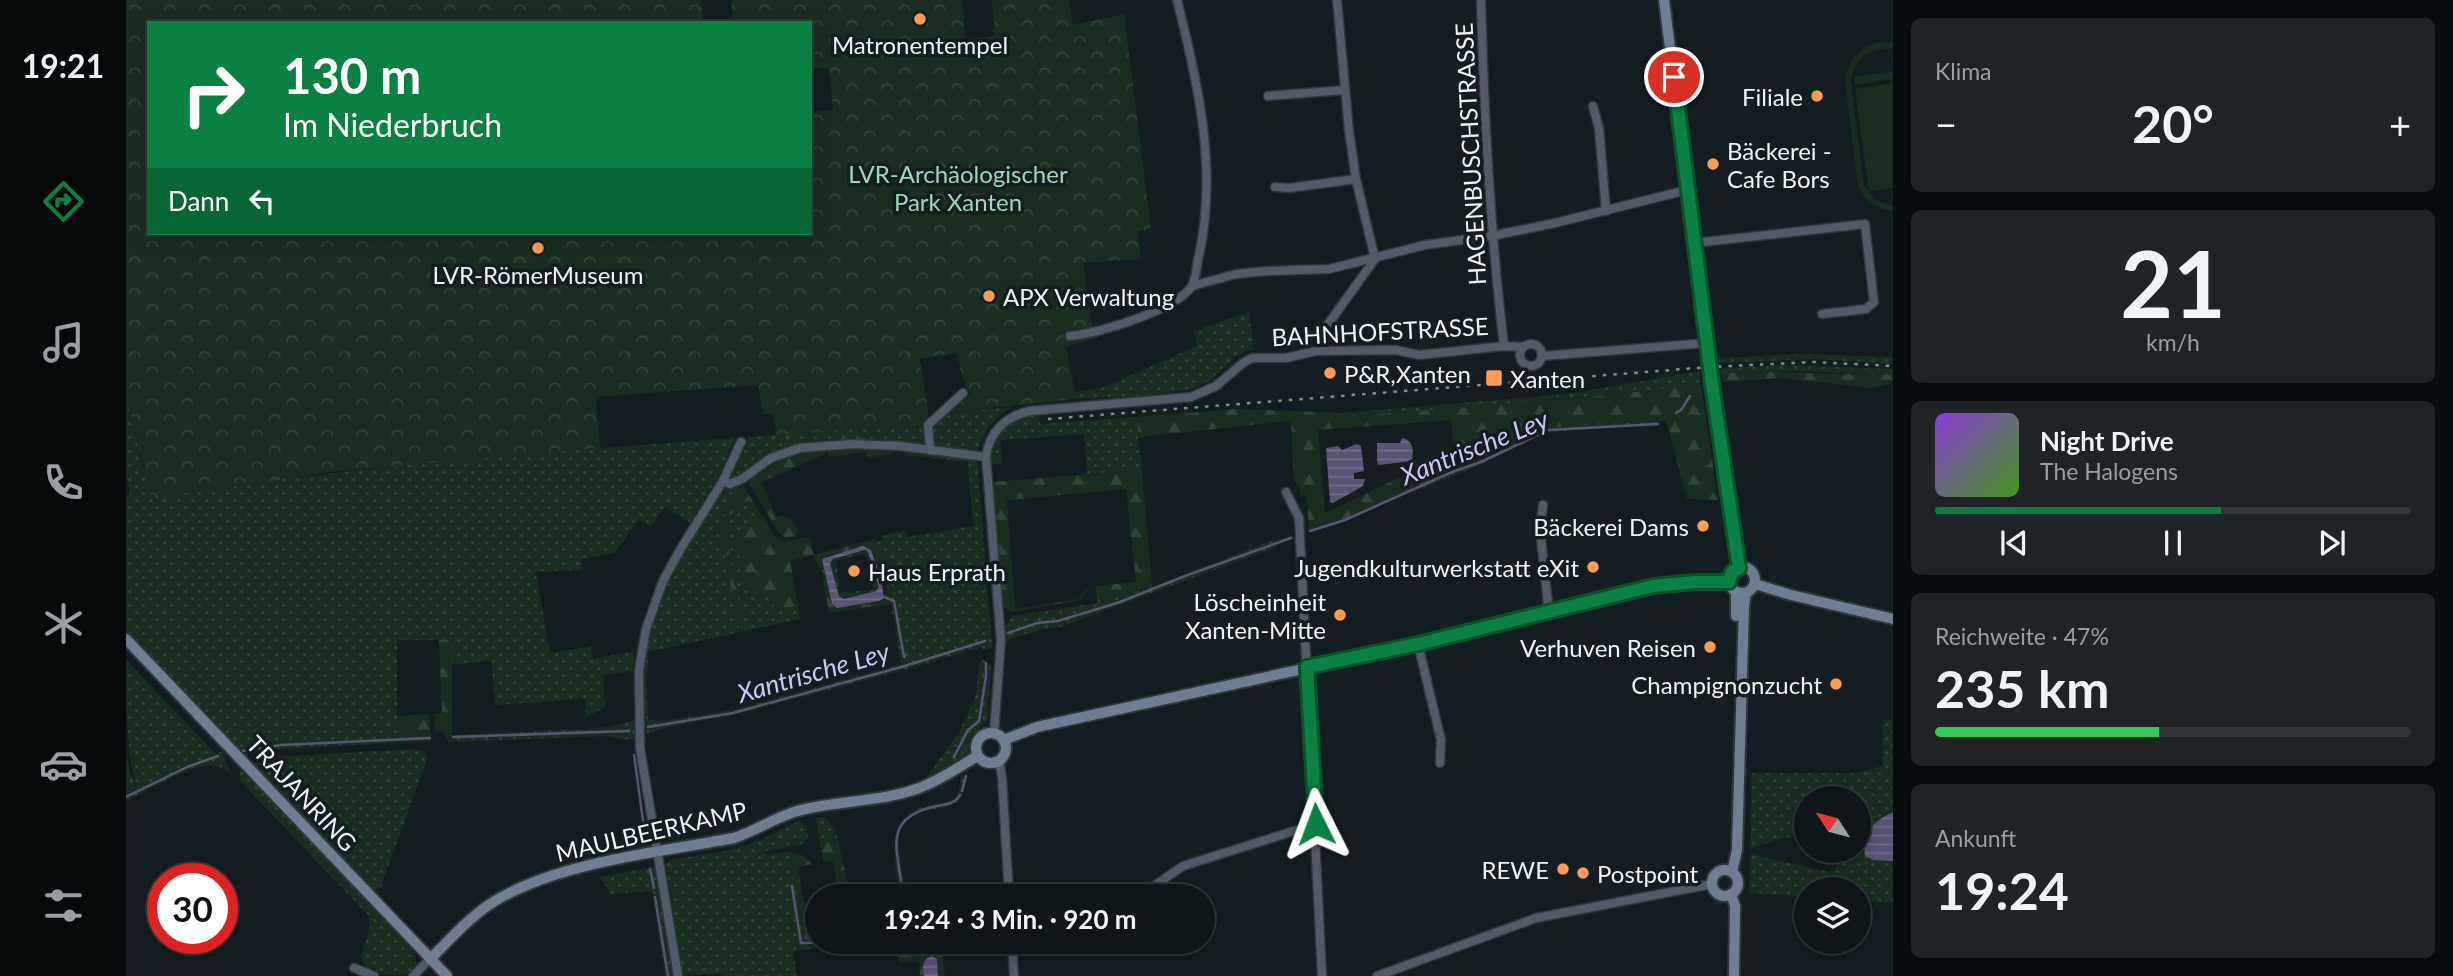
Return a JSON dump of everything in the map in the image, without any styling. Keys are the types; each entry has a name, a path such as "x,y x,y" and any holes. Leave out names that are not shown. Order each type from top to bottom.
{"street":[{"path":"1177,0 1189,47 1206,147 1205,230 1192,286"},
{"path":"1321,334 1375,259 1356,179 1337,0"},
{"name":"HAGENBUSCHSTRASSE","path":"1480,0 1491,236 1504,346"},
{"path":"1664,0 1707,343 1739,568"},
{"path":"1268,96 1345,90"},
{"path":"1592,106 1599,128 1606,211"},
{"path":"1275,187 1289,188 1356,179"},
{"path":"1070,336 1090,334 1169,306 1192,286 1236,274 1329,269 1425,245 1491,236 1606,211 1688,190"},
{"path":"1694,243 1865,224 1874,302 1866,309 1822,314"},
{"name":"BAHNHOFSTRASSE","path":"1542,356 1707,343"},
{"name":"BAHNHOFSTRASSE","path":"986,457 990,439 1012,416 1030,411 1191,397 1216,386 1242,363 1252,358 1286,358 1316,351 1362,349 1408,351 1419,355 1535,345 1542,356"},
{"name":"BAHNHOFSTRASSE","path":"1523,347 1520,357 1527,365 1538,363 1542,356"},
{"path":"930,450 928,425 963,393"},
{"path":"678,976 640,748 639,670 642,648 663,581 723,481 741,442"},
{"path":"723,481 730,484 742,479 771,458 800,447 853,444 900,446 986,457 1001,639 994,733 1004,740 1006,752 999,761 988,762 978,756"},
{"path":"1286,492 1299,517 1322,976"},
{"path":"1543,505 1539,529 1549,612"},
{"path":"1734,976 1735,906 1728,895 1716,893 1712,884 1715,874 1729,871 1737,856 1744,606 1732,572 1739,568 1751,571 1755,584"},
{"path":"1004,740 1037,727 1418,644 1664,584 1695,582 1737,589 1755,584 1893,619"},
{"name":"TRAJANRING","path":"126,639 447,976"},
{"path":"1418,644 1441,740 1440,763"},
{"name":"MAULBEERKAMP","path":"430,959 483,910 516,890 558,873 734,838 805,809 918,788 978,756 976,750 979,739 988,733 994,733"},
{"path":"999,761 1008,884"},
{"path":"1157,884 1183,866 1316,824"},
{"path":"1727,976 1728,895 1738,883 1729,871"},
{"path":"1377,976 1536,918 1712,884"},
{"path":"1013,954 1014,976"},
{"path":"413,976 430,959"},
{"path":"354,968 374,976"}],"green space":[{"name":"LVR-Archäologischer Park Xanten","path":"126,0 701,0 703,21 147,21 147,235 812,235 812,112 833,110 829,68 812,69 812,21 733,21 731,0 962,0 966,39 995,36 992,0 1069,0 1073,25 1124,14 1151,229 1138,231 1141,259 1083,263 1092,328 1098,337 1066,347 1076,399 943,413 971,393 965,385 956,353 920,359 928,423 776,435 773,414 763,414 758,385 596,397 600,448 330,472 152,499 126,395"},
{"path":"1879,42 1893,43 1893,49 1876,50 1863,57 1854,69 1851,85 1864,185 1876,200 1893,206 1893,211 1872,203 1858,186 1845,81 1848,67 1856,56 1866,47"},
{"path":"1893,71 1893,79 1855,85 1854,77"},
{"path":"1893,83 1893,188 1869,191 1855,89"},
{"path":"1249,312 1254,350 1240,354 1201,385 1157,394 1076,399 1075,392 1104,387 1197,346 1194,331"},
{"path":"1800,354 1893,357 1893,364 1814,359 1719,363 1719,358"},
{"path":"1780,365 1893,369 1893,375 1799,371 1727,373 1722,379 1720,369"},
{"path":"1700,371 1701,385 1342,417 1342,413 1567,394"},
{"path":"1726,373 1893,375 1893,383 1873,388 1780,378 1722,382"},
{"path":"1701,385 1718,500 1687,499 1666,420 1681,410 1691,395 1681,409 1658,422 1584,424 1537,430 1441,478 1345,519 1309,530 1307,495 1300,495 1299,486 1294,481 1291,421 1139,437 1136,417 1237,409 1342,413 1343,417","holes":["1451,420 1454,452 1325,513 1318,430"]},
{"path":"126,395 143,468 255,482 456,459 735,438 721,472 690,523 665,507 651,527 639,519 615,553 581,559 583,570 536,572 550,653 591,647 593,659 634,651 632,672 603,675 605,707 585,718 586,699 495,705 491,660 452,665 451,640 397,640 397,736 431,735 431,741 280,749 244,757 126,633 126,497 130,494 126,474"},
{"path":"1690,395 1681,410 1659,424 1549,432 1466,471 1346,521 1309,533 1309,530 1345,519 1441,478 1537,430 1584,424 1658,422 1680,409"},
{"path":"1012,407 989,426 977,454 932,447 930,426 943,413"},
{"path":"1038,413 1040,424 1136,417 1142,470 1087,474 1084,434 1001,440 1002,464 993,464 989,459 991,448 1004,426 1019,418"},
{"path":"923,423 925,447 855,440 802,444 778,452 735,480 730,477 749,437"},
{"path":"893,448 893,454 867,458 866,452 829,457 828,449"},
{"path":"824,450 825,454 761,482 777,517 783,515 793,522 798,532 796,536 786,538 779,533 747,480 783,458"},
{"path":"906,450 977,459 992,648 982,647 828,690 647,734 643,719 641,677 653,613 664,585 722,489 734,488 730,499 732,514 749,500 758,517 775,610 798,606 800,619 744,631 723,522 719,526 740,632 649,652 646,681 648,719 661,721 728,711 901,664 891,604 884,598 884,594 888,594 876,542 883,540 882,536 905,530 907,537 973,526 968,462 904,455"},
{"path":"1142,470 1152,587 1098,603 1095,586 1136,582 1126,489 1007,500 1015,609 1079,599 1087,587 1088,589 1081,599 1075,601 1012,612 1001,605 991,482"},
{"path":"742,484 774,535 784,542 809,537 814,555 875,539 883,571 879,572 875,557 867,547 822,559 832,604 837,608 879,602 884,598 891,604 829,613 821,569 813,555 790,561 798,606 774,610 772,596 760,598 745,589 736,537 758,517 749,500 732,514 722,515 720,507 730,499 734,488"},
{"path":"724,522 744,631 740,632 719,526"},
{"path":"1293,536 1274,548 1060,627 1005,640 1004,627 1013,616 1098,603 1152,587 1273,540"},
{"path":"865,550 875,573 871,574 865,553 836,561 840,593 874,589 872,580 876,579 879,586 876,591 843,599 839,596 830,563 833,559"},
{"path":"439,640 452,640 452,742 448,741 443,731 435,732 434,714 442,713"},
{"path":"983,659 991,666 987,720 969,739 968,753 928,780 927,777 959,732 975,698 980,661"},
{"path":"126,660 216,754 221,752 232,774 214,765 199,767 166,780 126,801 126,795 137,788 129,742"},
{"path":"429,714 431,735 397,736 397,716"},
{"path":"636,720 637,734 633,739 625,740 609,736 452,742 452,735 588,729"},
{"path":"1883,720 1893,720 1893,903 1871,902 1871,877 1794,877 1794,896 1749,893 1750,854 1830,872 1837,863 1871,863 1871,786 1794,786 1794,836 1750,849 1752,773 1855,773 1882,766"},
{"path":"414,749 423,751 428,757 378,894 251,765 269,757"},
{"path":"126,754 137,789 126,795"},
{"path":"245,769 413,951 417,966 409,975 381,974 364,964 362,952 369,928 368,915 244,785 239,778 240,772"},
{"path":"962,775 968,776 958,801 943,808 916,813 903,825 899,835 899,849 905,884 898,884 894,846 900,823 908,814 920,808 957,797"},
{"path":"825,817 834,828 838,840 820,843 816,818"},
{"path":"800,821 807,827 808,837 801,845 765,851 766,855 790,852 805,940 805,950 793,952 797,976 725,976 724,973 683,976 666,864 670,860 721,852 757,842"},
{"path":"838,840 847,884 837,884 833,861 823,862 820,843"},
{"path":"790,852 802,855 812,864 798,867 805,911 804,941"},
{"path":"657,866 674,976 665,976 652,891 611,894 600,877"},
{"path":"943,954 945,976 938,976 937,959 923,962 924,976 920,976 919,962 899,963 898,955"}],"shaded area":[{"path":"1402,438 1412,446 1412,461 1379,465 1377,443 1400,443"},
{"path":"1357,444 1361,446 1364,471 1354,473 1354,479 1365,479 1363,486 1333,503 1330,502 1326,448 1338,446 1342,450"},
{"path":"863,546 871,550 879,572 875,573 865,550 833,559 830,563 839,596 844,599 876,591 879,586 876,579 881,577 884,598 837,608 832,604 822,559"},
{"path":"1893,812 1893,861 1871,859 1871,828"},
{"path":"932,956 937,959 938,976 924,976 924,961"}],"waterway":[{"name":"Xantrische Ley","path":"1676,413 1690,396"},
{"name":"Xantrische Ley","path":"1310,531 1345,520 1548,430 1658,424"},
{"name":"Xantrische Ley","path":"1008,633 1120,602 1291,538"},
{"path":"882,596 894,601 904,657"},
{"name":"Xantrische Ley","path":"648,727 733,713 985,641"},
{"path":"954,757 968,730 979,721 986,663"},
{"name":"Xantrische Ley","path":"453,737 629,731"},
{"name":"Xantrische Ley","path":"243,751 281,745 430,738"},
{"path":"634,755 646,842"},
{"name":"Xantrische Ley","path":"126,797 187,767 218,756"},
{"path":"962,791 966,776"},
{"path":"901,884 897,851 900,828 907,819 919,812 950,803 960,795"},
{"path":"650,869 654,888"},
{"path":"792,886 801,943 805,943"},
{"path":"655,897 668,976"}],"railway":[{"path":"1048,419 1709,367 1814,362 1893,366"}],"place":[{"name":"Matronentempel","path":"920,19"},
{"name":"Filiale","path":"1817,96"},
{"name":"Bäckerei - Cafe Bors","path":"1713,164"},
{"name":"LVR-RömerMuseum","path":"538,248"},
{"name":"APX Verwaltung","path":"989,296"},
{"name":"P&R,Xanten","path":"1330,373"},
{"name":"Xanten","path":"1494,378"},
{"name":"Bäckerei Dams","path":"1703,526"},
{"name":"Jugendkulturwerkstatt eXit","path":"1593,567"},
{"name":"Haus Erprath","path":"854,571"},
{"name":"Löscheinheit Xanten-Mitte","path":"1340,615"},
{"name":"Verhuven Reisen","path":"1710,647"},
{"name":"Champignonzucht","path":"1836,684"},
{"name":"REWE","path":"1563,869"},
{"name":"Postpoint","path":"1583,873"}],"route":[{"path":"1316,824 1307,667 1418,644 1653,586 1678,582 1729,582 1732,572 1739,568 1712,384 1674,77"}]}
